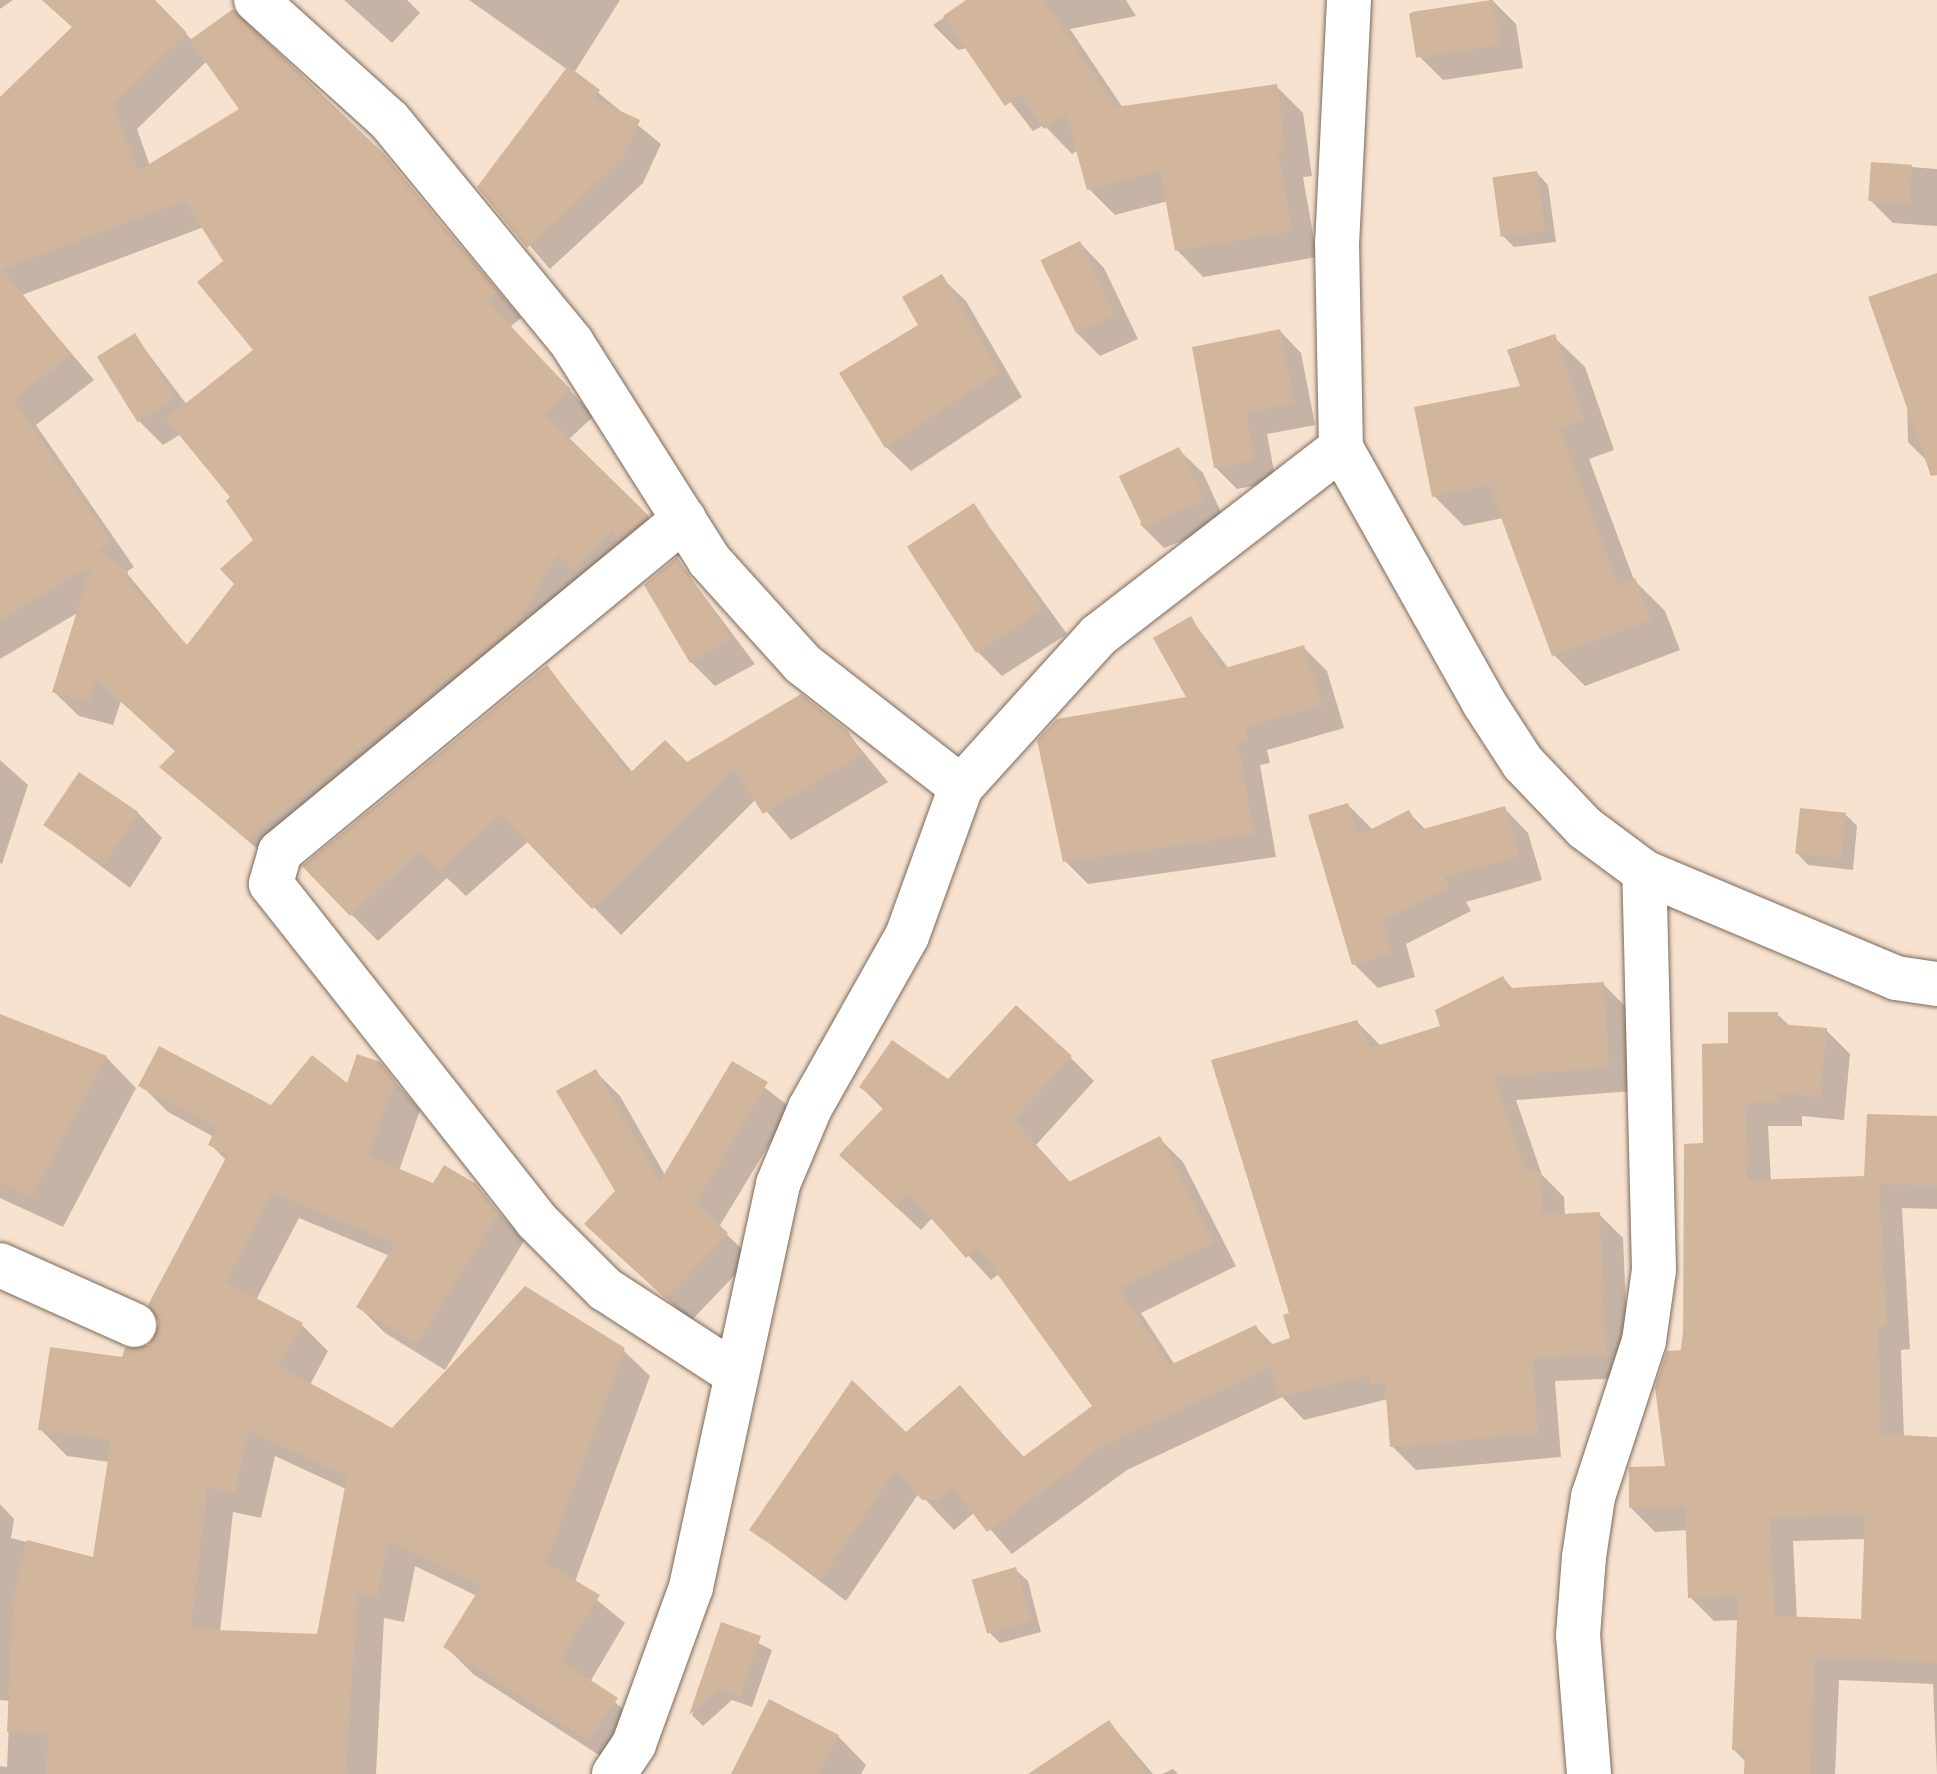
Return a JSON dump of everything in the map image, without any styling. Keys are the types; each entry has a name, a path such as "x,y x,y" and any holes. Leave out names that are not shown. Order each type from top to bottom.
{"street":[{"path":"256,0 389,120 572,343 709,560 803,664 961,787"},
{"path":"1349,0 1337,242 1341,448 1523,763 1585,828 1644,872 1896,978 1937,984"},
{"path":"614,1774 634,1744 691,1587 778,1184 810,1108 907,936 961,787 1099,635 1341,448"},
{"path":"684,519 280,852 271,884 536,1220 605,1289 736,1374"},
{"path":"1589,1774 1578,1635 1584,1557 1593,1497 1644,1341 1654,1270 1644,872"},
{"path":"0,1265 134,1325"}],"building":[{"path":"42,0 155,0 187,33 113,104 138,171 239,109 190,40 233,9 384,154 498,292 487,301 571,390 545,414 649,516 618,541 612,530 573,569 558,554 517,624 248,840 159,767 175,751 96,679 89,702 52,692 91,566 0,620 0,97 72,27","holes":["185,201 223,261 197,282 253,350 166,419 230,497 226,501 253,540 220,569 234,584 187,645 126,578 128,571 99,550 111,541 13,400 71,354 2,269"]},
{"path":"966,0 1044,0 1116,107 1277,84 1286,150 1278,151 1292,231 1175,251 1160,170 1087,190 1066,114 1044,129 1021,95 1005,106 943,16"},
{"path":"1493,0 1500,44 1416,58 1409,13"},
{"path":"568,66 600,90 594,99 640,120 623,158 527,248 477,187"},
{"path":"1871,162 1912,165 1909,204 1868,201"},
{"path":"1537,171 1545,230 1501,237 1492,177"},
{"path":"1080,241 1116,314 1076,333 1040,260"},
{"path":"1937,273 1937,475 1931,476 1868,297"},
{"path":"942,274 1000,372 885,448 839,373 918,325 902,297"},
{"path":"1280,329 1294,403 1246,413 1255,461 1214,468 1192,347"},
{"path":"135,333 176,398 138,422 97,357"},
{"path":"1555,334 1584,420 1560,428 1618,585 1635,578 1651,620 1552,656 1489,485 1432,497 1414,407 1520,386 1507,350"},
{"path":"1179,447 1204,499 1144,529 1119,476"},
{"path":"974,503 1043,610 976,653 907,547"},
{"path":"677,557 732,639 690,663 644,585"},
{"path":"1191,616 1222,669 1304,645 1322,705 1245,727 1248,740 1238,743 1254,834 1063,862 1037,740 1057,719 1186,697 1153,638"},
{"path":"547,665 629,774 665,740 687,762 801,694 848,731 862,754 763,814 734,768 592,909 501,815 438,871 420,851 350,916 302,866"},
{"path":"79,772 139,812 103,865 43,825"},
{"path":"1348,803 1358,836 1409,810 1420,830 1505,806 1519,856 1444,877 1449,887 1383,920 1392,953 1352,965 1308,815"},
{"path":"1800,808 1846,813 1841,859 1795,854"},
{"path":"1503,976 1510,988 1604,982 1609,1067 1494,1077 1526,1171 1541,1171 1542,1215 1600,1212 1606,1355 1532,1358 1538,1433 1390,1447 1385,1384 1370,1384 1369,1375 1279,1397 1271,1367 1103,1446 987,1532 953,1487 938,1500 922,1500 896,1469 821,1579 749,1530 852,1380 906,1432 960,1385 1023,1457 1092,1406 978,1247 966,1258 909,1193 896,1207 839,1155 886,1105 859,1087 892,1040 948,1079 1016,1005 1072,1056 1014,1120 1069,1182 1160,1136 1214,1242 1119,1289 1170,1365 1256,1325 1267,1346 1290,1338 1283,1315 1289,1313 1211,1060 1357,1020 1370,1048 1440,1026 1435,1010"},
{"path":"1728,1012 1778,1012 1778,1024 1827,1028 1820,1097 1779,1093 1779,1102 1745,1103 1748,1180 1864,1176 1867,1114 1937,1116 1937,1186 1879,1184 1887,1326 1878,1327 1881,1434 1937,1437 1937,1663 1815,1657 1810,1774 1744,1774 1745,1751 1732,1750 1738,1596 1688,1598 1685,1506 1629,1508 1629,1467 1665,1466 1655,1387 1667,1351 1683,1350 1684,1144 1703,1143 1702,1044 1728,1043","holes":["1865,1515 1861,1619 1775,1616 1770,1518"]},
{"path":"0,1014 107,1056 32,1197 0,1183"},
{"path":"159,1046 271,1105 312,1055 347,1083 357,1054 380,1062 395,1081 369,1156 433,1183 444,1165 476,1184 499,1213 417,1344 356,1307 395,1244 272,1192 226,1282 303,1323 279,1366 392,1428 525,1286 625,1348 546,1563 600,1595 560,1660 618,1698 589,1741 443,1647 481,1586 388,1541 378,1597 358,1593 345,1774 46,1774 48,1734 7,1732 13,1597 27,1540 93,1557 111,1440 38,1430 50,1347 122,1357 125,1348 149,1345 159,1323 148,1305 228,1154 208,1145 216,1127 138,1086","holes":["248,1431 347,1476 317,1634 191,1629 207,1487 235,1493"]},
{"path":"732,1061 768,1082 696,1203 728,1233 666,1299 584,1224 615,1191 556,1091 596,1069 660,1181"},
{"path":"1016,1567 1031,1621 987,1634 972,1580"},
{"path":"721,1622 761,1636 741,1696 720,1689 689,1715"},
{"path":"769,1699 839,1735 819,1774 731,1774"},
{"path":"1109,1720 1147,1774 1028,1774"}]}
